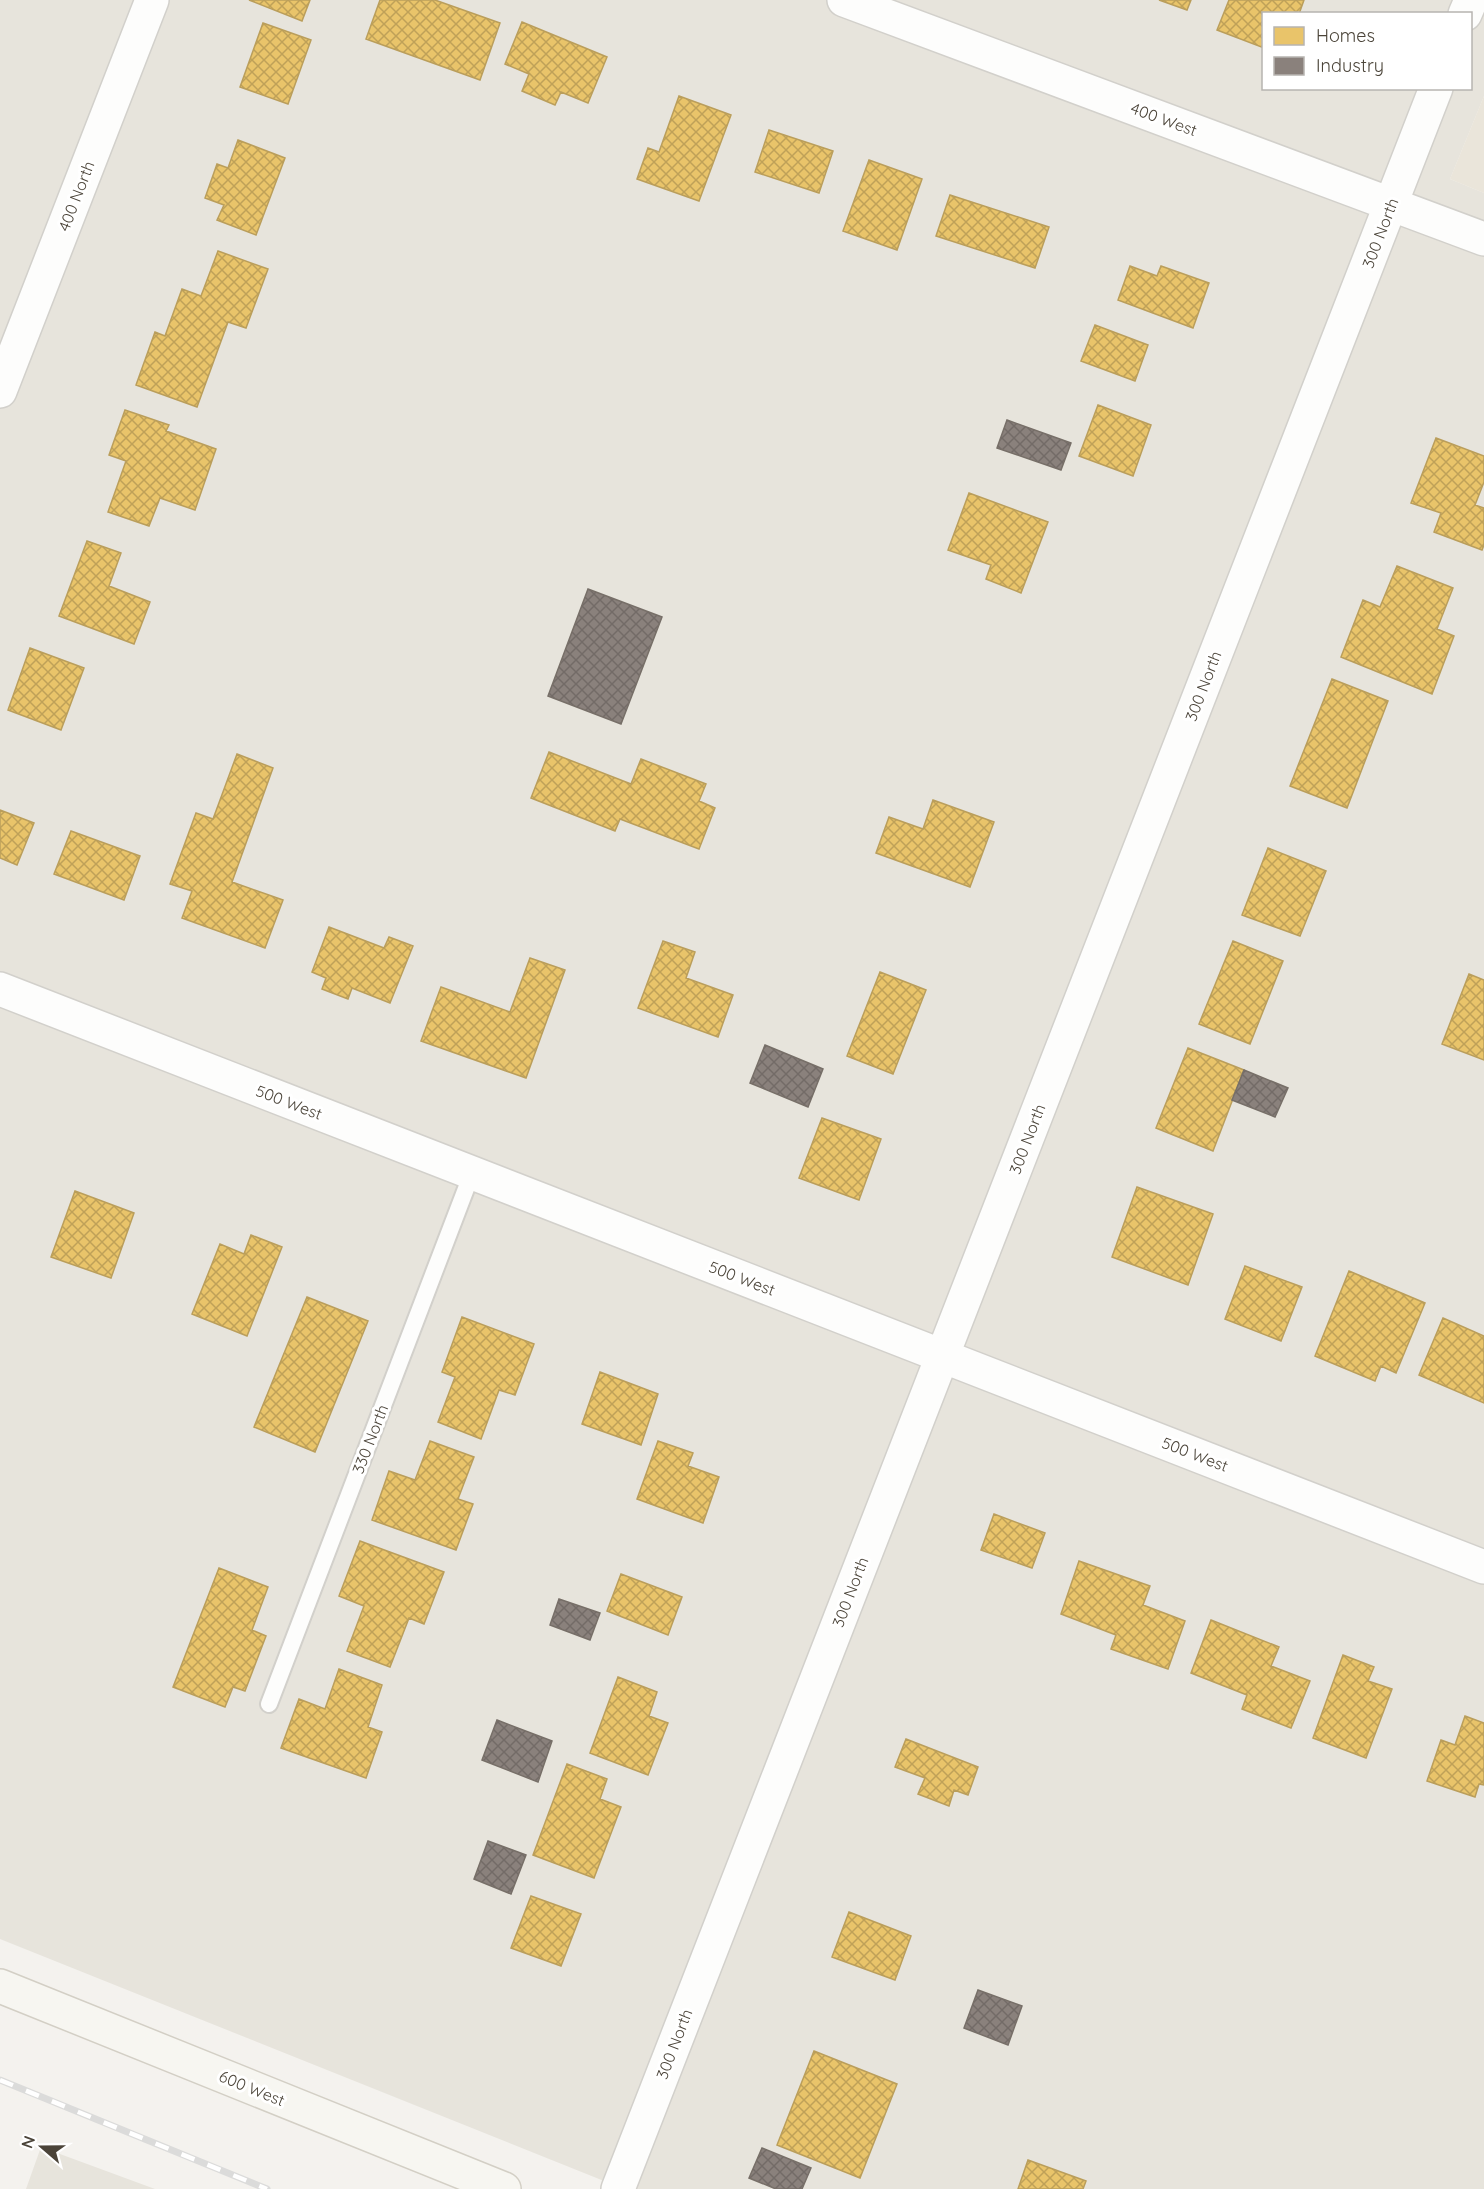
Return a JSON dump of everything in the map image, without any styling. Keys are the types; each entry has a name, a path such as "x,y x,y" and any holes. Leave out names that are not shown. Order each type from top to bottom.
{"main road":[{"name":"600 West","path":"0,1986 504,2189"}],"street":[{"name":"400 North","path":"0,391 152,0"},
{"name":"400 West","path":"844,0 1484,239"},
{"name":"300 North","path":"618,2189 1435,90"},
{"name":"500 West","path":"0,989 1484,1567"}],"lane":[{"name":"330 North","path":"269,1704 471,1173"}],"shaded area":[{"path":"0,0 1484,0 1484,96 1450,179 1484,193 1484,2189 624,2189 0,1939"},
{"path":"1484,96 1484,193 1450,179"},
{"path":"41,2147 155,2189 26,2189"}],"building: Homes":[{"path":"249,0 310,0 302,21"},
{"path":"380,0 435,0 500,23 480,80 366,39"},
{"path":"1159,0 1191,0 1187,10"},
{"path":"1229,0 1304,0 1300,12 1262,12 1262,47 1217,30"},
{"path":"522,22 607,57 588,103 561,92 555,105 522,91 529,74 505,64"},
{"path":"263,23 311,40 288,104 240,87"},
{"path":"679,96 731,115 699,201 637,179 648,148 659,152"},
{"path":"769,130 833,151 819,193 755,172"},
{"path":"238,140 285,158 256,235 217,220 224,205 205,198 217,164 228,168"},
{"path":"869,160 922,179 897,250 843,231"},
{"path":"950,195 1049,227 1035,268 936,236"},
{"path":"218,251 268,269 246,328 228,322 197,407 136,385 155,332 165,336 182,289 201,296"},
{"path":"1130,266 1157,276 1161,266 1209,283 1193,328 1118,300"},
{"path":"1095,325 1148,345 1135,381 1081,361"},
{"path":"1098,405 1151,425 1133,476 1079,456"},
{"path":"125,410 169,425 166,431 216,449 195,510 160,498 149,526 108,512 126,461 109,455"},
{"path":"1436,438 1484,456 1484,482 1475,505 1484,508 1482,550 1434,532 1441,513 1411,503"},
{"path":"969,493 1048,522 1021,593 986,579 991,565 948,550"},
{"path":"87,541 121,553 109,586 150,602 134,644 59,616"},
{"path":"1397,566 1453,588 1437,629 1454,636 1432,694 1341,657 1363,600 1380,607"},
{"path":"30,648 84,668 61,730 8,710"},
{"path":"1332,679 1388,701 1347,808 1290,786"},
{"path":"549,752 631,784 641,759 706,784 699,801 715,808 699,849 620,819 615,831 531,798"},
{"path":"237,754 273,768 232,882 283,900 265,948 182,918 192,891 170,884 196,813 213,819"},
{"path":"933,800 994,822 970,887 876,853 889,817 923,829"},
{"path":"0,810 34,823 17,865 0,858"},
{"path":"71,831 140,856 124,900 54,874"},
{"path":"1268,848 1326,871 1300,936 1242,915"},
{"path":"329,927 384,948 389,937 413,946 390,1003 352,988 348,999 322,989 326,978 312,972"},
{"path":"663,941 695,952 686,978 733,995 718,1037 638,1008"},
{"path":"1233,941 1283,961 1250,1044 1199,1024"},
{"path":"530,958 565,970 526,1078 421,1041 441,987 510,1012"},
{"path":"880,972 926,990 893,1074 847,1056"},
{"path":"1469,974 1484,980 1484,1060 1442,1044"},
{"path":"1188,1048 1244,1070 1213,1151 1156,1128"},
{"path":"822,1118 881,1139 859,1200 799,1178"},
{"path":"1137,1187 1213,1214 1188,1285 1112,1257"},
{"path":"75,1191 134,1213 111,1278 51,1257"},
{"path":"251,1235 282,1247 247,1336 192,1314 220,1244 244,1254"},
{"path":"1245,1266 1302,1287 1281,1341 1225,1319"},
{"path":"1349,1271 1425,1303 1396,1373 1381,1366 1375,1381 1315,1356"},
{"path":"307,1297 368,1321 315,1452 254,1427"},
{"path":"462,1317 534,1344 515,1395 499,1390 481,1439 438,1422 455,1377 442,1372"},
{"path":"1443,1318 1484,1336 1484,1403 1419,1375"},
{"path":"600,1372 658,1394 641,1445 582,1424"},
{"path":"430,1441 474,1457 458,1499 473,1504 456,1550 372,1520 389,1471 415,1480"},
{"path":"658,1441 693,1453 688,1466 719,1477 703,1523 637,1499"},
{"path":"994,1514 1045,1533 1032,1568 981,1550"},
{"path":"360,1541 444,1572 424,1624 409,1618 390,1667 347,1651 364,1606 339,1596"},
{"path":"1079,1561 1150,1586 1143,1605 1185,1621 1168,1669 1111,1649 1116,1635 1061,1614"},
{"path":"219,1568 268,1587 252,1630 266,1636 245,1691 233,1687 225,1707 173,1687"},
{"path":"621,1574 682,1597 668,1635 607,1611"},
{"path":"1211,1620 1279,1647 1271,1666 1310,1681 1291,1728 1242,1709 1247,1695 1191,1673"},
{"path":"1343,1655 1374,1667 1368,1681 1392,1689 1366,1758 1313,1738"},
{"path":"339,1669 382,1685 368,1727 382,1732 366,1778 281,1748 299,1699 325,1709"},
{"path":"618,1677 657,1692 649,1716 668,1723 648,1775 590,1753"},
{"path":"1465,1716 1484,1723 1484,1785 1479,1784 1475,1797 1427,1781 1441,1740 1455,1745"},
{"path":"906,1739 978,1767 968,1795 954,1790 949,1806 918,1794 925,1778 895,1767"},
{"path":"567,1764 607,1779 600,1799 621,1807 594,1878 533,1855"},
{"path":"531,1896 581,1914 561,1966 511,1948"},
{"path":"849,1912 911,1936 895,1980 832,1957"},
{"path":"814,2051 897,2084 860,2178 777,2145"},
{"path":"1028,2160 1086,2181 1083,2189 1018,2189"}],"building: Industry":[{"path":"1007,420 1071,443 1061,470 997,448"},
{"path":"588,589 662,617 621,724 548,696"},
{"path":"765,1045 823,1069 808,1107 750,1083"},
{"path":"1244,1070 1288,1088 1275,1117 1232,1100"},
{"path":"559,1599 600,1613 590,1640 550,1625"},
{"path":"497,1720 552,1741 538,1782 482,1760"},
{"path":"488,1841 526,1855 511,1894 474,1879"},
{"path":"978,1990 1022,2006 1008,2045 964,2028"},
{"path":"762,2148 811,2168 802,2189 776,2189 749,2178"}],"railway":[{"path":"0,2080 267,2189"}]}
